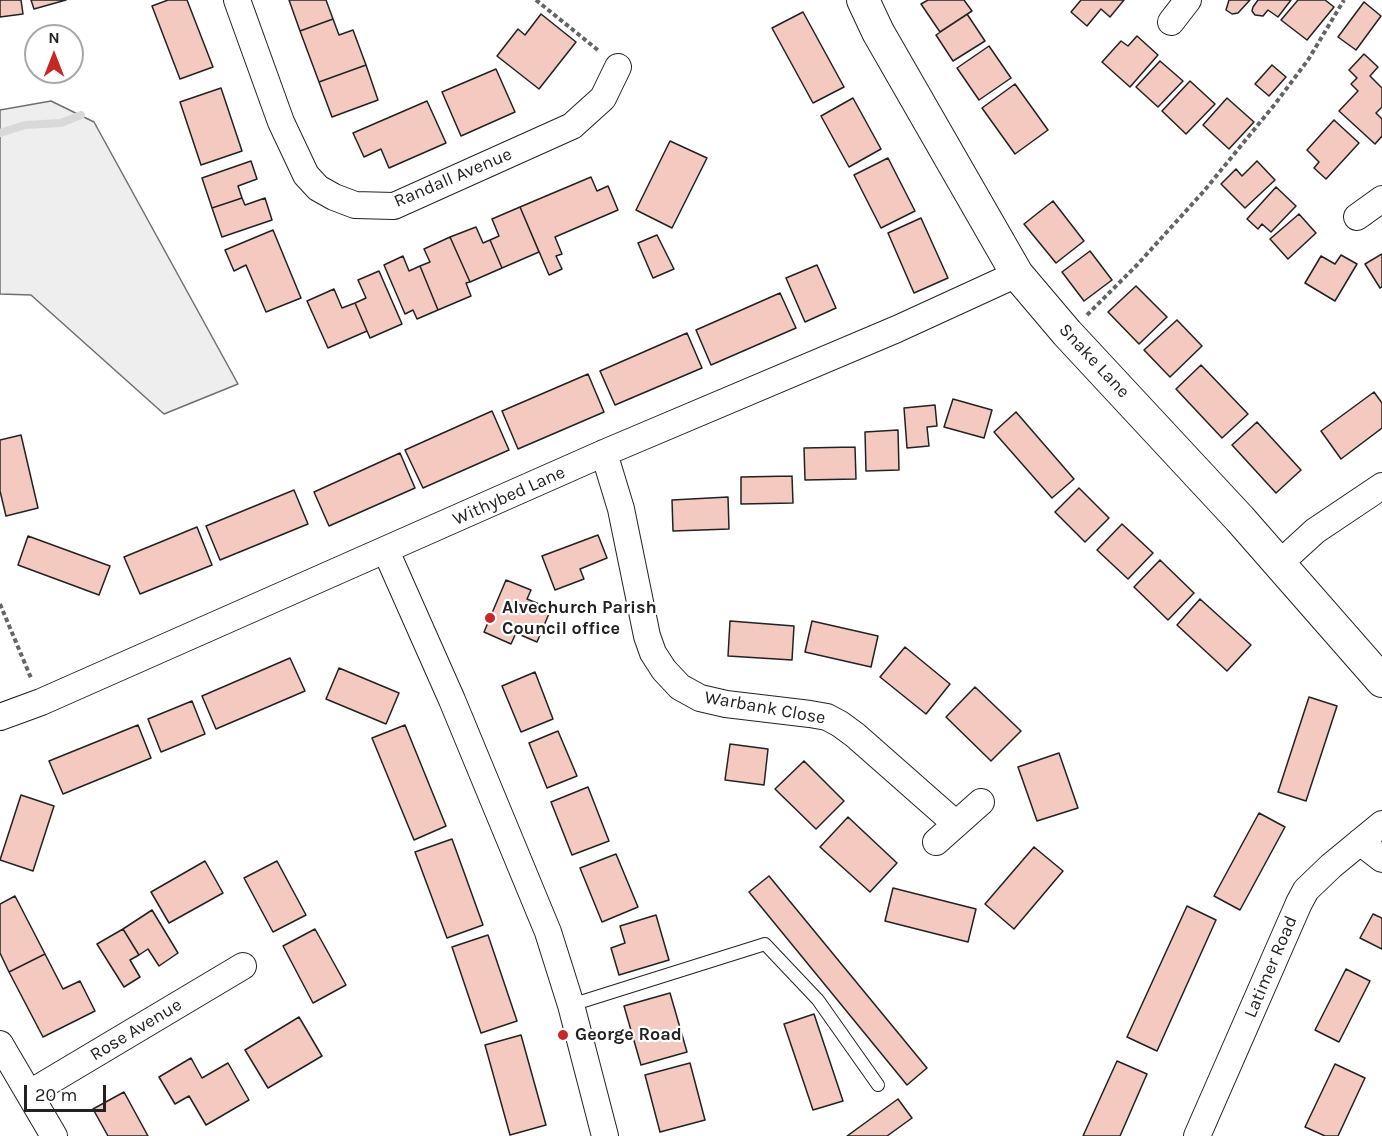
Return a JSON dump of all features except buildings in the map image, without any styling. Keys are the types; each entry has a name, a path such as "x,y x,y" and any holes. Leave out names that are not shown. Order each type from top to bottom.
{"street":[{"name":"Randall Avenue","path":"237,0 281,122 306,174 318,188 355,205 394,206 572,126 603,98 618,67"},
{"name":"Snake Lane","path":"863,0 878,32 1017,274 1067,333 1240,519 1382,681"},
{"path":"1171,22 1188,0"},
{"path":"1357,217 1382,199"},
{"name":"Withybed Lane","path":"0,717 42,702 603,453 897,329 1017,274"},
{"name":"Warbank Close","path":"603,453 621,509 647,636 653,653 664,670 680,687 700,698 726,704 827,717 840,724 956,824"},
{"path":"1279,564 1315,531 1382,486"},
{"path":"386,551 452,700 548,932 571,1005 605,1136"},
{"path":"936,842 981,802"},
{"name":"Latimer Road","path":"1197,1136 1299,903 1316,880 1382,824"},
{"path":"1360,842 1382,859"},
{"name":"Rose Avenue","path":"30,1093 243,966"},
{"path":"0,1044 54,1136"}],"lane":[{"path":"571,1005 765,944 818,1000 878,1085"}],"path":[{"path":"536,0 618,67"},
{"path":"1067,333 1104,299 1204,191 1301,69 1344,0"},
{"path":"0,604 42,702"}],"shaded area":[{"path":"51,101 94,122 238,384 164,414 31,295 0,294 0,110"}],"waterway":[{"path":"0,133 25,125 61,123 81,115"}],"place":[{"name":"Alvechurch Parish Council office","path":"490,618"},
{"name":"George Road","path":"563,1035"}]}
